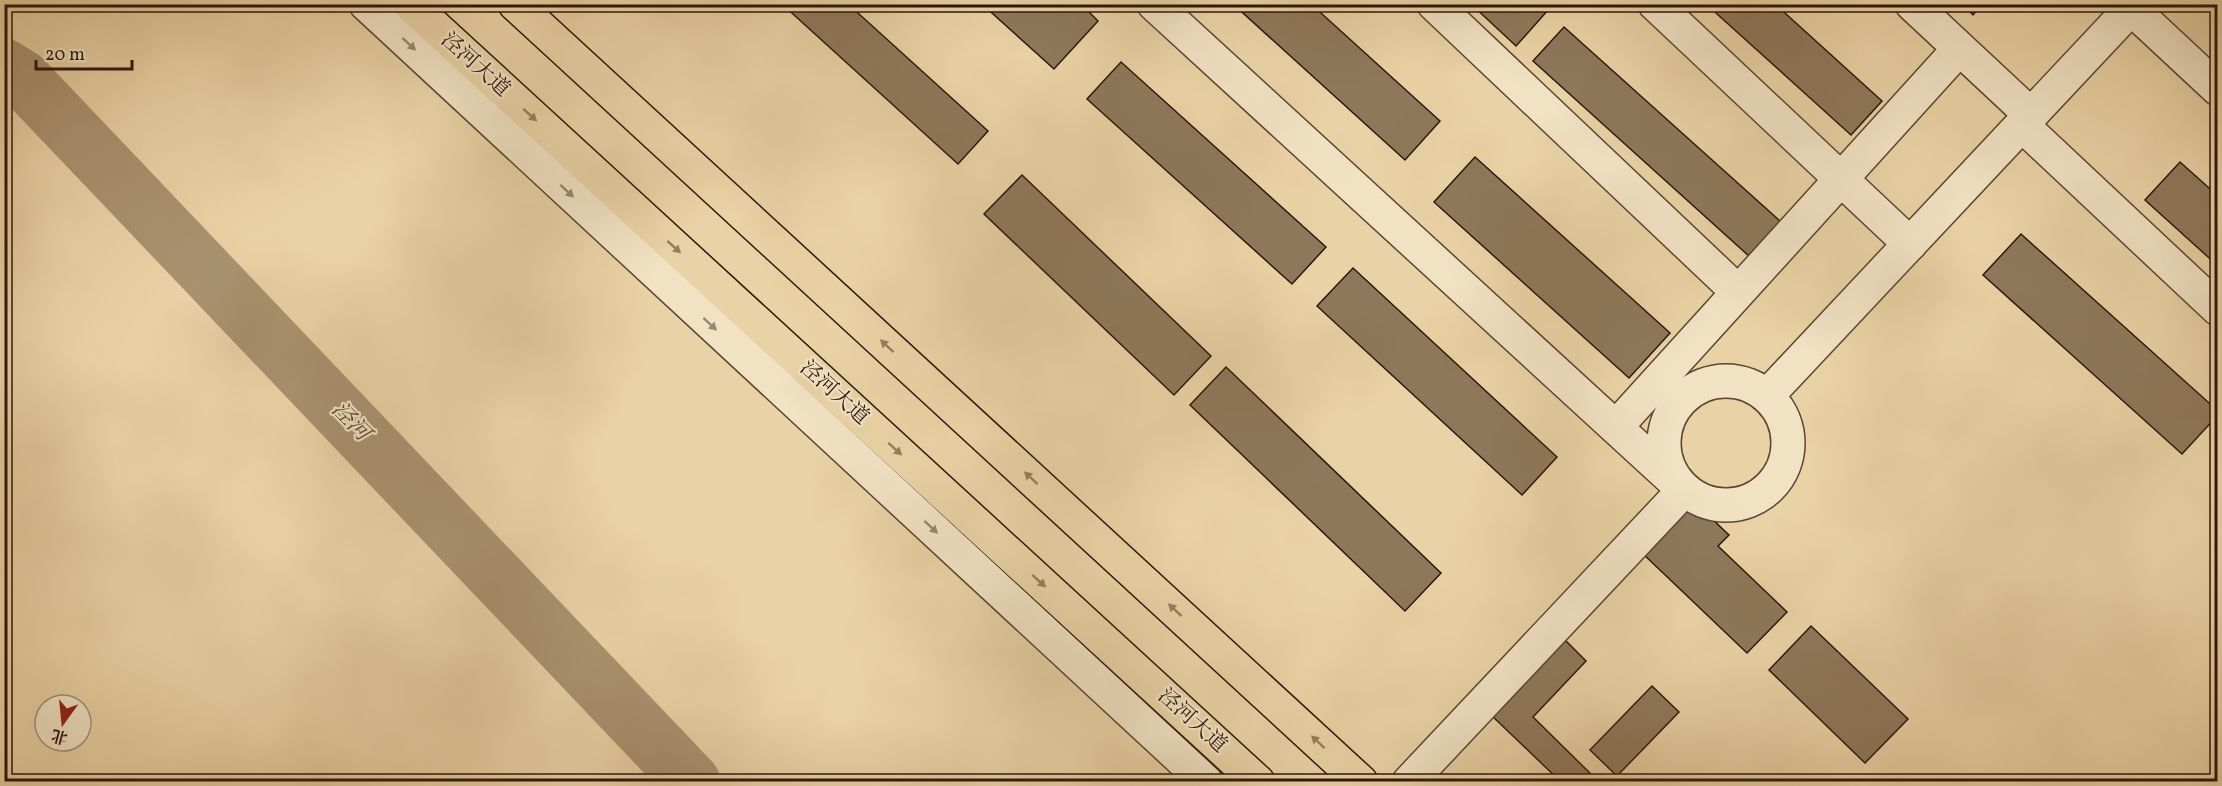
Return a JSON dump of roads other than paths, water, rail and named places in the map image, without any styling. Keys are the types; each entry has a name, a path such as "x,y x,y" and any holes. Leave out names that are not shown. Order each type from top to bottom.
{"main road":[{"name":"泾河大道","path":"410,4 1258,782"},
{"path":"515,4 539,19 1361,782"}],"street":[{"path":"366,4 1206,782"},
{"path":"1154,4 1684,490 1705,502 1729,505 1753,499 1773,484 1785,463 1788,439 1782,415 1767,396 1746,384 1722,380 1698,386 1679,401 1666,422 1663,446 1669,470 1684,490"},
{"path":"1434,4 1738,292"},
{"path":"1654,4 1910,244"},
{"path":"1912,4 2217,309"},
{"path":"1767,396 2133,6 2217,89"},
{"path":"1616,427 1959,49"},
{"path":"1409,782 1684,490"}],"waterway":[{"name":"泾河","path":"4,67 22,78 692,782"}]}
